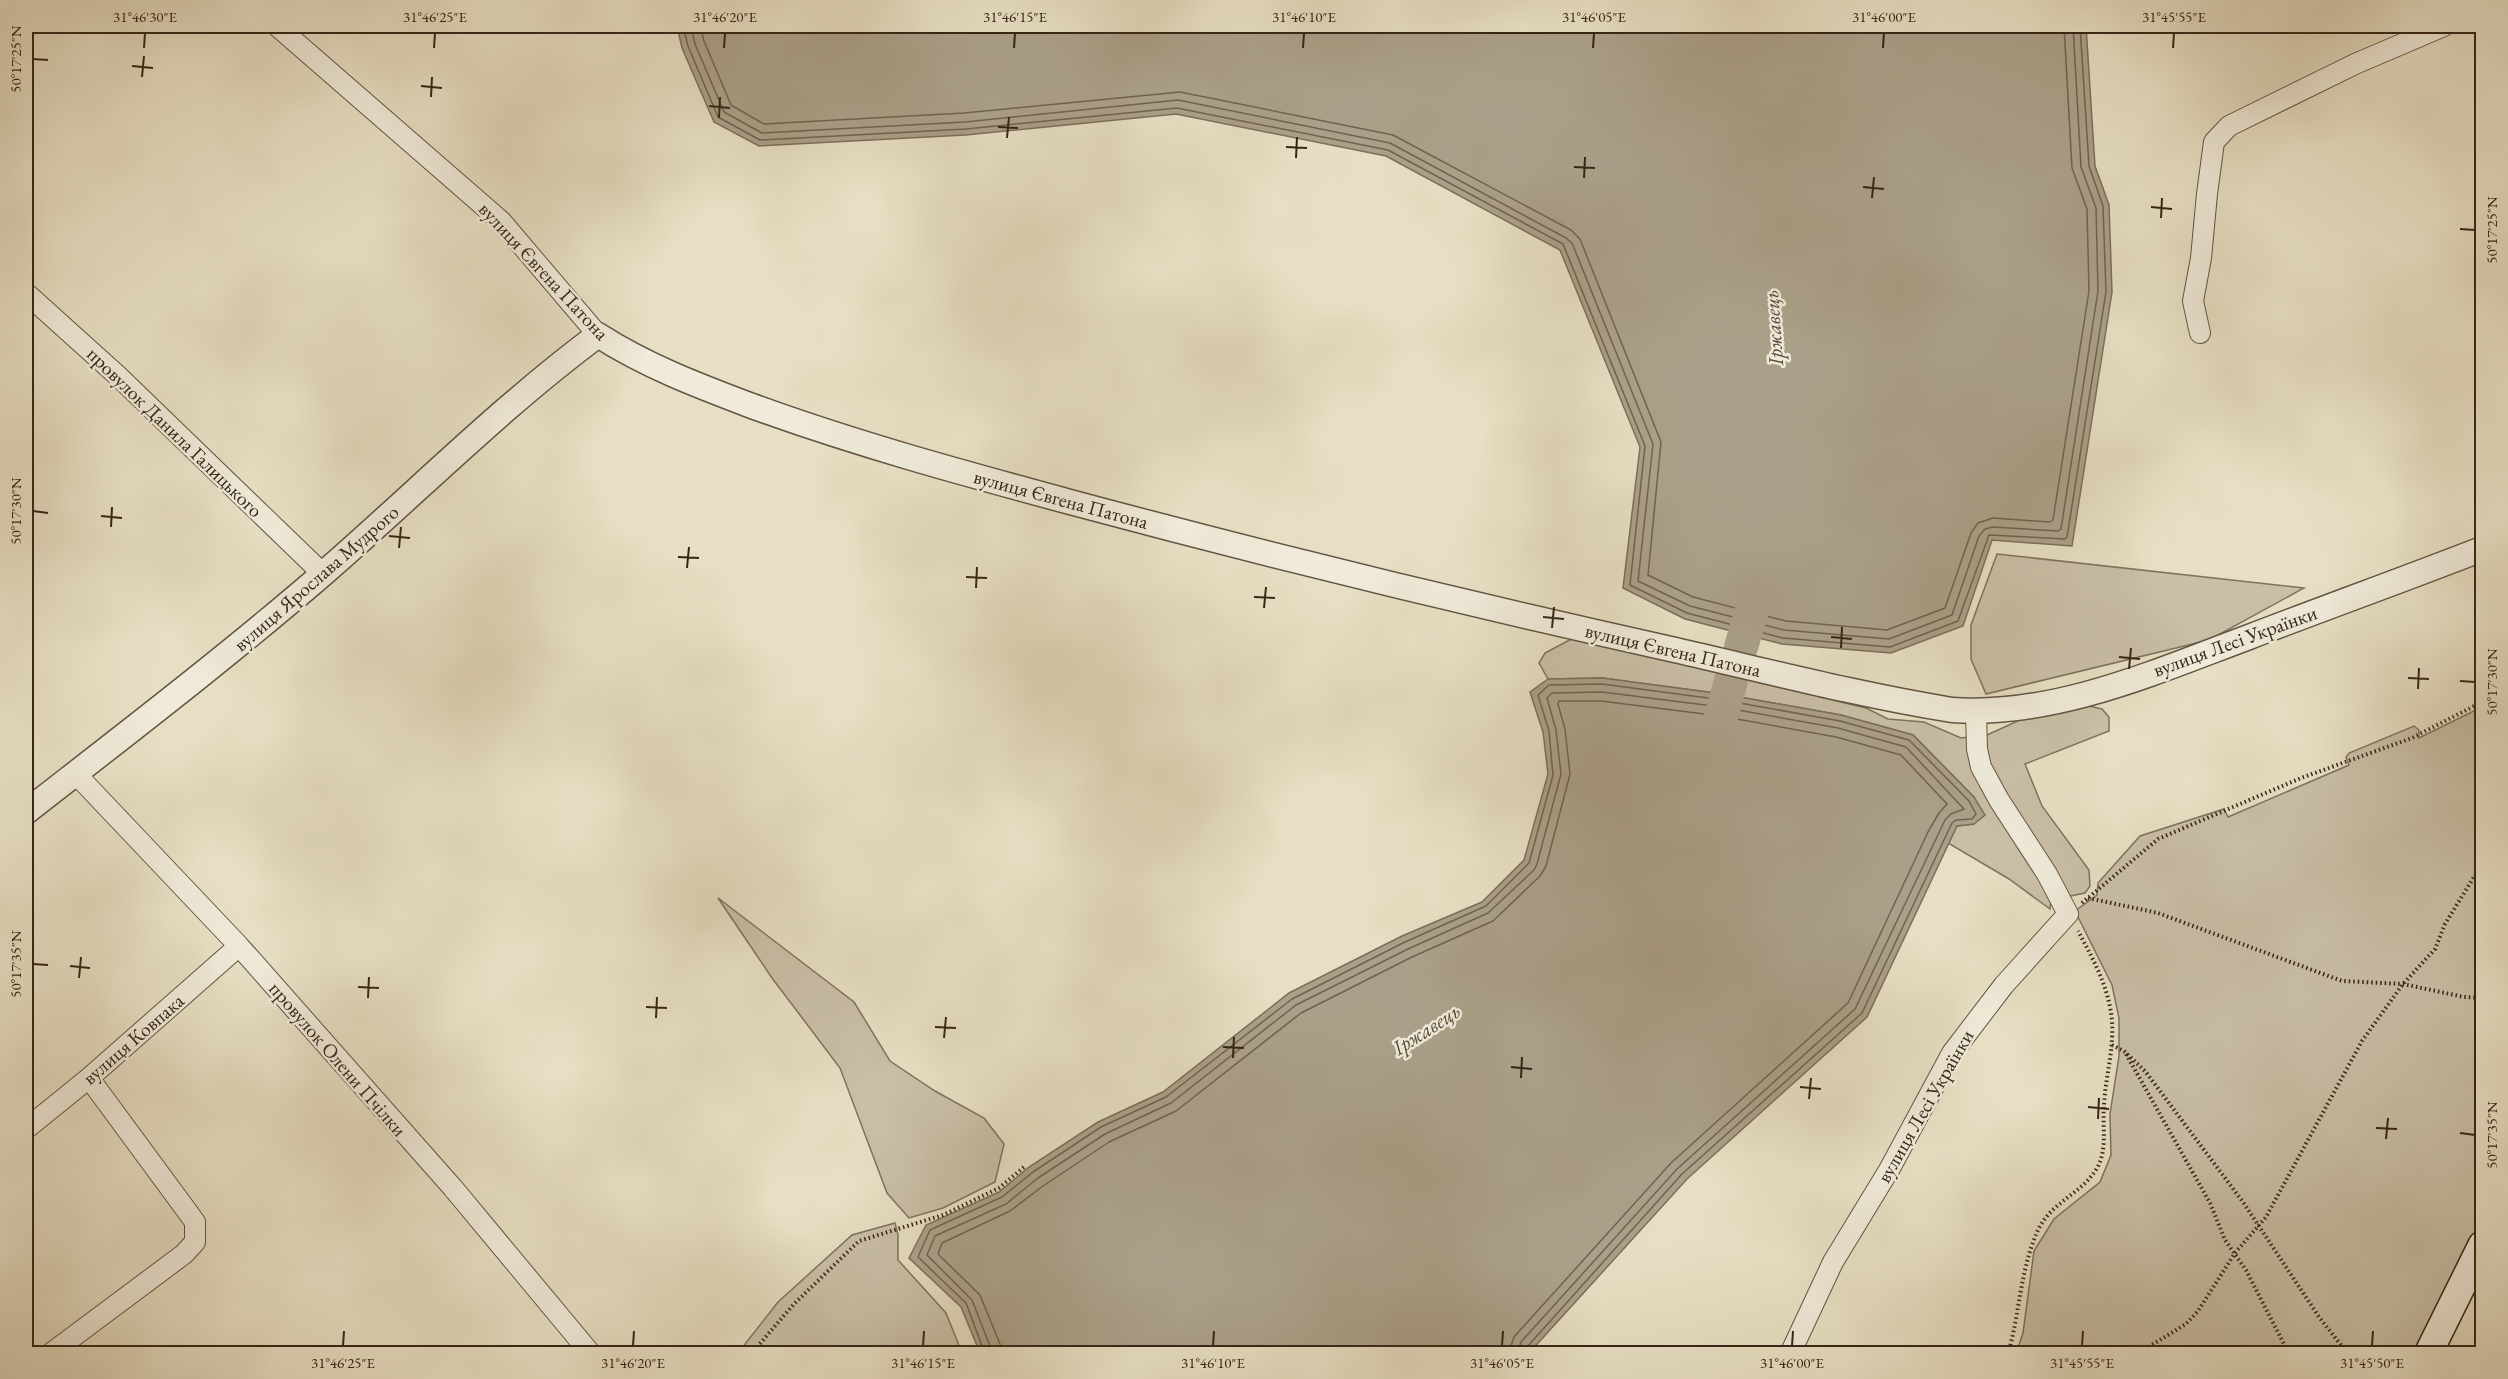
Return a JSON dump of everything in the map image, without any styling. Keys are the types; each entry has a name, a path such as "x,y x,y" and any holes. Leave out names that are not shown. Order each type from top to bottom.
{"main road":[{"path":"2428,1353 2482,1245"}],"street":[{"name":"вулиця Євгена Патона","path":"277,26 501,221 598,335 638,359 720,394 815,429 949,469 1176,531 1388,584 1912,703 1976,712"},
{"path":"2200,333 2193,302 2201,258 2214,142 2229,126 2355,64 2444,26"},
{"name":"провулок Данила Галицького","path":"26,293 118,376 323,574"},
{"name":"вулиця Ярослава Мудрого","path":"26,812 241,643 323,574 553,370 598,335"},
{"name":"вулиця Лесі Українки","path":"1976,712 2031,706 2117,684 2482,549"},
{"path":"1976,712 1977,749 1981,767 1999,800 2047,874 2068,914"},
{"name":"провулок Олени Пчілки","path":"75,773 239,946 453,1188 591,1353"},
{"name":"вулиця Лесі Українки","path":"1790,1353 1833,1262 1889,1170 1952,1053 1998,992 2068,914"},
{"name":"вулиця Ковпака","path":"26,1130 89,1078 239,946"},
{"path":"50,1353 184,1254 195,1242 195,1222 89,1078"}],"path":[{"path":"2008,1353 2026,1264 2038,1230 2048,1213 2087,1180 2100,1161 2104,1139 2104,1100 2112,1045 2111,1018 2102,978 2068,914 2158,839 2301,778 2412,738 2482,702"},
{"path":"2138,1353 2186,1324 2209,1296 2235,1253 2259,1226 2283,1191 2349,1062 2403,984 2435,949 2445,924 2482,864"},
{"path":"2088,898 2158,913 2342,981 2403,984 2445,991 2464,997 2482,998"},
{"path":"2112,1045 2124,1051 2145,1071 2259,1226 2319,1317 2348,1353"},
{"path":"2124,1051 2210,1203 2225,1240 2235,1253 2289,1353"},
{"path":"751,1353 794,1304 859,1241 943,1215 999,1188 1024,1167"}],"shaded area":[{"path":"1997,554 2304,588 2209,640 1986,694 1971,659 1971,625"},
{"path":"1573,638 1866,708 1888,719 1924,722 1961,738 1987,735 2022,719 2089,706 2102,709 2109,717 2109,731 2025,764 2042,806 2089,870 2090,886 2085,893 2051,900 2050,909 2009,879 1948,843 1957,826 1974,824 1974,797 1913,735 1841,715 1723,694 1602,678 1548,679 1539,663 1545,653"},
{"path":"2482,707 2482,1226 2416,1353 2016,1354 2023,1333 2034,1251 2054,1219 2100,1182 2111,1155 2110,1114 2119,1056 2119,1018 2112,985 2075,911 2097,895 2098,883 2140,836 2224,809 2228,817 2349,765 2346,757 2349,753 2414,726 2419,730 2419,738"},
{"path":"718,898 854,1002 890,1061 935,1091 984,1118 1004,1144 995,1182 943,1208 909,1218 887,1193 840,1068 772,978"},
{"path":"895,1223 898,1235 898,1260 946,1313 962,1353 738,1353 778,1302 852,1235"}],"water":[{"path":"677,26 2086,26 2095,166 2109,205 2112,292 2072,546 1992,540 1963,626 1891,653 1782,644 1685,619 1623,588 1640,447 1560,250 1386,156 1176,114 966,135 759,146 714,122 682,48"},
{"path":"1602,678 1723,694 1841,715 1913,735 1974,797 1985,815 1974,824 1957,826 1867,1017 1687,1179 1529,1353 980,1353 961,1307 909,1258 926,1225 999,1192 1029,1167 1098,1122 1163,1092 1289,993 1402,936 1482,902 1524,860 1548,774 1543,732 1530,692 1548,679"}],"waterway":[{"name":"Іржавець","path":"1741,647 1758,589"},
{"name":"Іржавець","path":"1712,737 1718,727 1731,681"}]}
